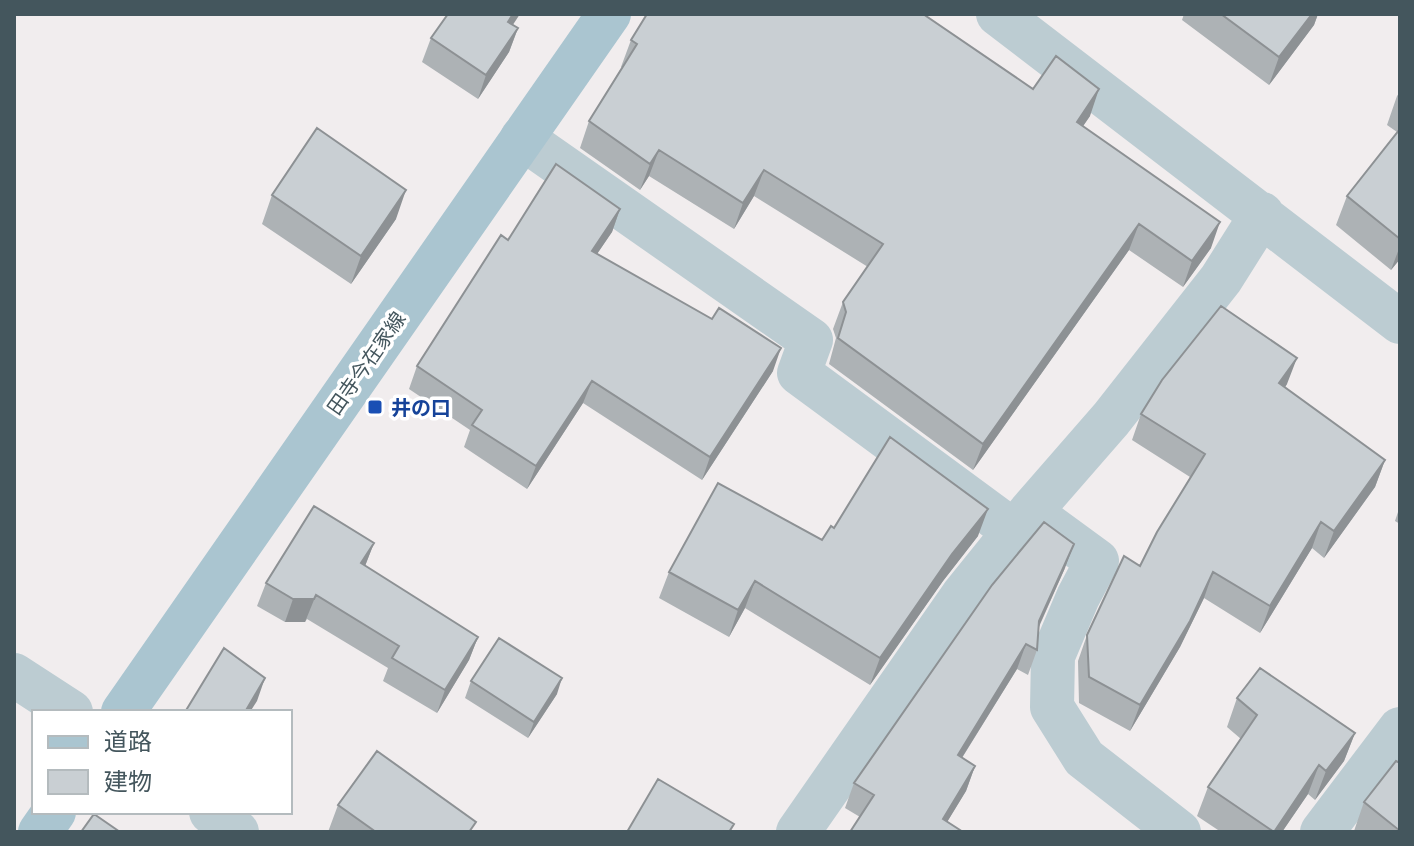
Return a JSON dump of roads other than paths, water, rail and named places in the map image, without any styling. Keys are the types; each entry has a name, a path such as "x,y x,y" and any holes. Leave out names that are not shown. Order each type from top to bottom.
{"main road":[{"name":"田寺今在家線","path":"124,710 609,14"},
{"path":"40,832 53,814"}],"street":[{"path":"998,14 1400,322"},
{"path":"522,138 811,340 799,373 1022,522 1097,561 1053,656 1052,707 1084,758 1179,832"},
{"path":"798,832 963,595 1111,419 1221,279 1262,214"},
{"path":"14,675 68,710"},
{"path":"1322,832 1400,729"},
{"path":"214,814 237,832"}],"place":[{"name":"井の口","path":"375,407"}]}
